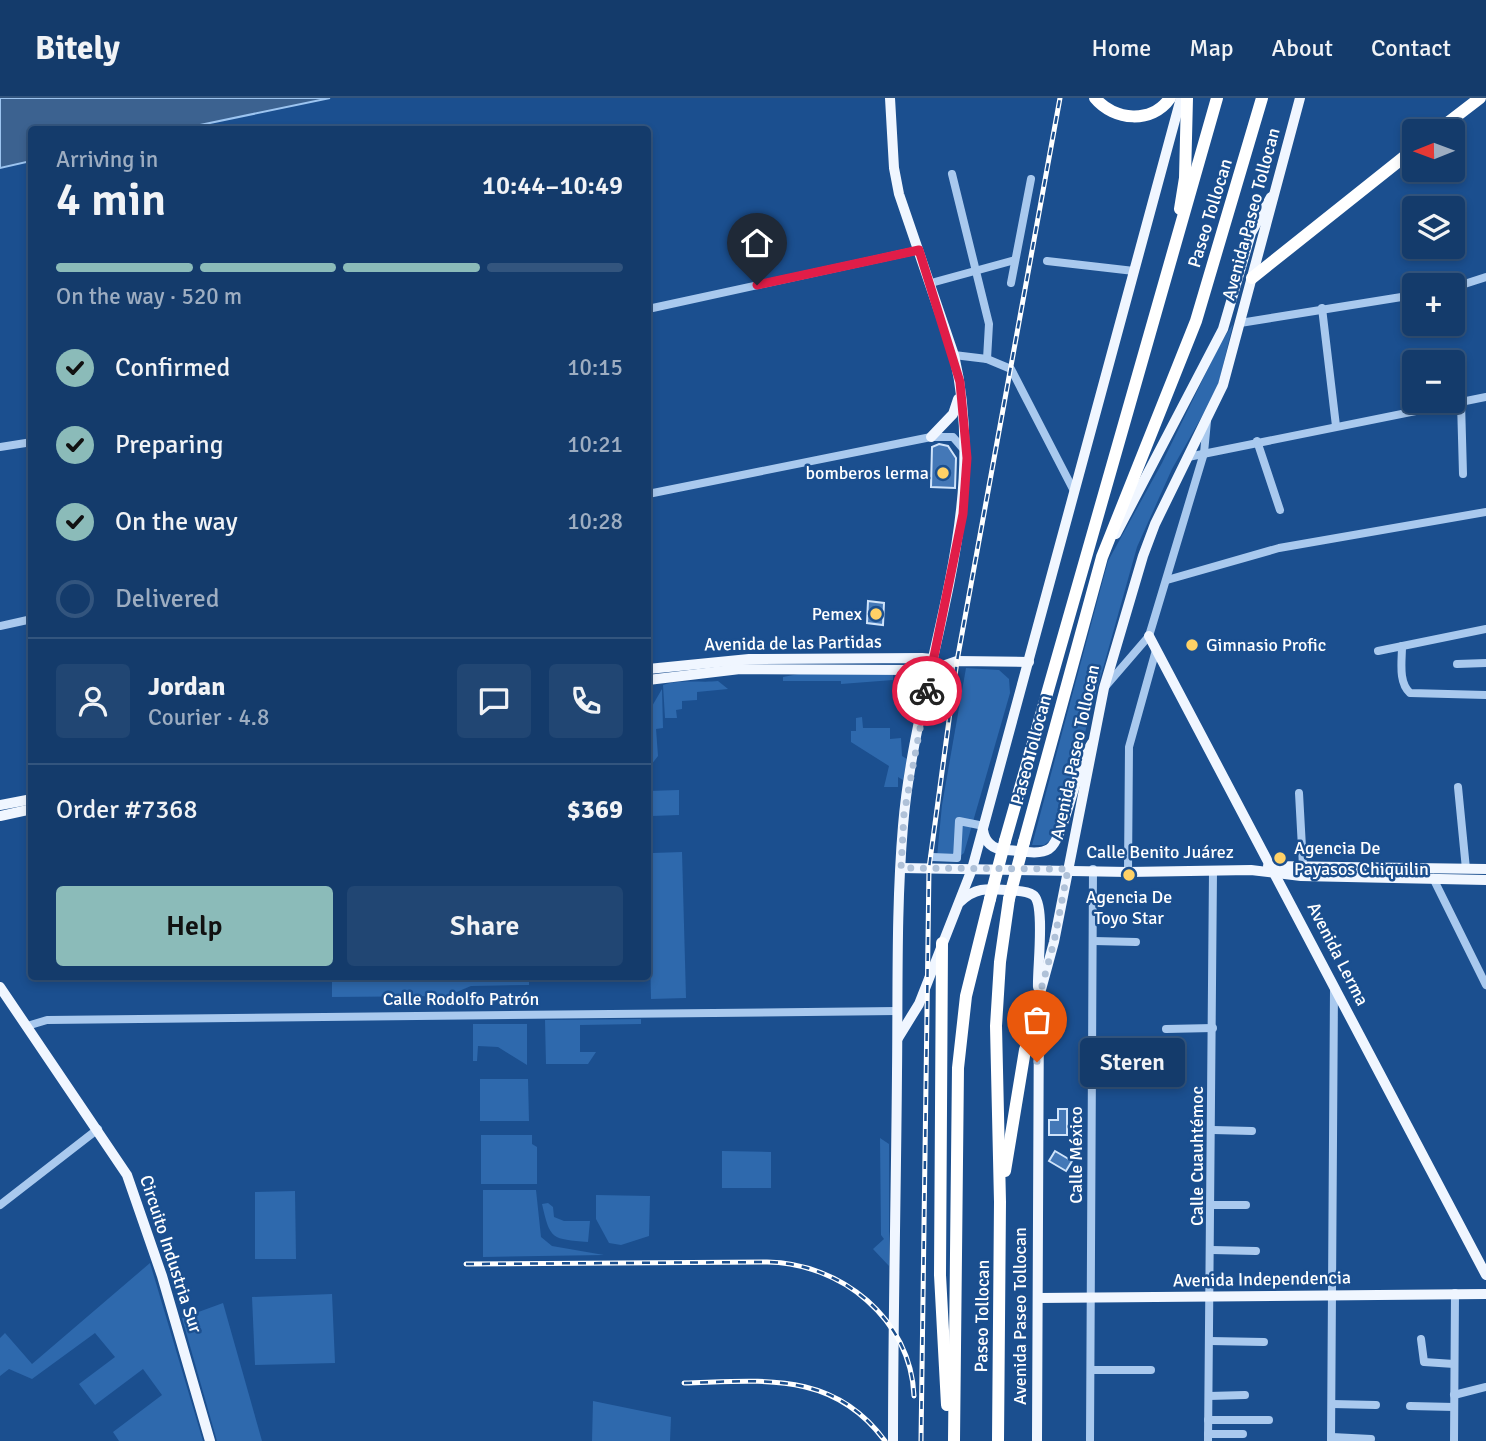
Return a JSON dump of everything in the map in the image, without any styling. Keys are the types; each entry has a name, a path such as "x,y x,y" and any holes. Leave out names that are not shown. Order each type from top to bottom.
{"highway":[{"path":"1095,98 1112,112 1135,116 1157,111 1170,98"},
{"path":"1175,251 1185,178 1187,98"},
{"name":"Paseo Tollocan","path":"952,1441 958,1068 966,996 1005,841 1082,564 1175,251 1217,98"},
{"name":"Paseo Tollocan","path":"998,1441 1000,1202 996,1026 1000,962 1009,899 1102,557 1196,321 1262,98"},
{"path":"1453,119 1480,98"},
{"path":"1252,278 1402,159"},
{"path":"942,943 940,1275 952,1441"},
{"path":"1000,1202 1025,1050 1037,1019"}],"main road":[{"path":"890,98 894,168 899,194 954,355 960,382 965,452 963,514 904,814 897,1011 893,1441"},
{"path":"898,1039 919,1004 972,869 1181,98"},
{"name":"Avenida Paseo Tollocan","path":"1037,1441 1039,997 1054,942 1104,688 1143,556 1223,384 1300,98"},
{"path":"1102,557 1136,499 1223,329 1256,221 1275,192"},
{"path":"931,437 953,414 960,382"},
{"name":"Avenida Lerma","path":"1149,636 1486,1275"},
{"name":"Avenida de las Partidas","path":"651,669 749,659 933,665"},
{"name":"Avenida de las Partidas","path":"651,680 740,669 933,665 957,661 1029,662"},
{"path":"984,828 987,841 996,848 1041,852 1052,847 1059,835 1079,764 1095,739"},
{"path":"0,805 28,800"},
{"path":"0,816 28,810"},
{"name":"Calle Benito Juárez","path":"1274,870 1303,866 1486,869"},
{"name":"Calle Benito Juárez","path":"901,868 1093,869 1128,872 1274,870 1486,880"},
{"path":"959,902 974,891 988,888 1028,893 1035,897 1041,910 1037,963 1039,997"},
{"name":"Circuito Industria Sur","path":"0,987 119,1158 140,1211 210,1441"},
{"name":"Avenida Independencia","path":"1038,1298 1486,1294"}],"street":[{"path":"952,174 989,324 986,359"},
{"path":"1011,283 1031,179"},
{"path":"651,308 919,250"},
{"path":"931,284 1015,260"},
{"path":"1047,261 1134,271"},
{"path":"1465,284 1486,277"},
{"path":"1240,323 1402,297"},
{"path":"1322,308 1336,426"},
{"path":"954,355 986,359 1012,369 1074,491"},
{"path":"1465,401 1486,397"},
{"path":"1188,457 1404,413"},
{"path":"1461,413 1463,474"},
{"path":"1104,688 1149,636 1204,453 1207,421"},
{"path":"651,493 931,437 953,437 965,452"},
{"path":"1257,441 1280,510"},
{"path":"0,447 28,443"},
{"path":"1167,580 1279,548 1486,512"},
{"path":"0,626 28,620"},
{"path":"1378,651 1486,629"},
{"path":"1402,646 1404,686 1415,694 1486,695"},
{"path":"1128,872 1129,747 1156,650"},
{"path":"1457,664 1486,663"},
{"path":"1458,787 1466,869"},
{"path":"1299,793 1303,866"},
{"path":"932,857 957,858 959,821 984,828"},
{"name":"Calle México","path":"1090,1441 1093,869"},
{"name":"Calle Cuauhtémoc","path":"1208,1438 1212,1250 1213,871"},
{"path":"1433,878 1486,985"},
{"path":"1094,941 1136,942"},
{"path":"1334,986 1335,1295 1332,1439 1371,1438"},
{"name":"Calle Rodolfo Patrón","path":"27,1026 47,1020 897,1011"},
{"path":"1167,1029 1213,1028"},
{"path":"0,1205 98,1129"},
{"path":"1213,1130 1252,1131"},
{"path":"1212,1205 1246,1205"},
{"path":"1212,1250 1256,1251"},
{"path":"1454,1441 1455,1293"},
{"path":"1421,1339 1424,1362 1454,1364"},
{"path":"1210,1341 1264,1342"},
{"path":"1091,1370 1151,1370"},
{"path":"1454,1395 1486,1387"},
{"path":"1209,1396 1245,1395"},
{"path":"1332,1404 1376,1405"},
{"path":"1410,1406 1454,1406"},
{"path":"1208,1420 1269,1420"},
{"path":"1208,1438 1243,1434"}],"shaded area":[{"path":"0,98 330,98 195,126 28,126 28,162 0,168"},
{"path":"1233,324 1217,390 1172,469 1137,547 1056,836 1044,845 1032,845 1108,561 1162,463 1220,344"},
{"path":"966,668 999,670 1009,679 1010,693 964,853 960,856 937,857 942,805"},
{"path":"814,671 893,673 893,680 841,684 841,681 783,681 783,677"},
{"path":"718,681 728,689 697,692 697,700 682,701 682,709 676,710 677,718 665,718 663,685"},
{"path":"662,689 663,728 656,729 658,756 651,765 651,708"},
{"path":"862,717 863,728 890,728 890,739 901,738 902,756 907,759 903,780 898,777 898,787 884,787 889,766 851,742 851,731 856,731 856,718"},
{"path":"679,790 679,815 652,816 651,848 651,791"},
{"path":"682,852 686,998 651,999 653,853"},
{"path":"332,980 529,980 529,985 471,986 447,996 332,997"},
{"path":"641,1019 641,1024 580,1025 580,1052 596,1052 588,1064 546,1064 545,1020"},
{"path":"473,1024 527,1024 527,1065 498,1047 478,1046 477,1061 473,1061"},
{"path":"480,1079 528,1079 529,1121 480,1121"},
{"path":"481,1135 532,1135 532,1144 537,1147 537,1184 481,1184"},
{"path":"880,1138 889,1144 889,1266 873,1249 884,1239 881,1235"},
{"path":"722,1151 771,1152 771,1188 722,1188"},
{"path":"483,1190 536,1190 541,1237 552,1246 604,1255 483,1257"},
{"path":"295,1191 296,1259 255,1259 255,1192"},
{"path":"596,1195 650,1196 649,1236 621,1245 609,1243 596,1219"},
{"path":"548,1203 553,1207 554,1217 564,1221 590,1221 588,1242 567,1240 554,1235 542,1204"},
{"path":"150,1263 203,1441 119,1441 113,1432 162,1395 143,1369 95,1405 79,1384 115,1357 95,1333 32,1379 9,1369 0,1376 0,1338 5,1333 32,1364"},
{"path":"332,1294 335,1363 255,1365 252,1297"},
{"path":"223,1303 262,1441 217,1441 182,1318"},
{"path":"593,1401 671,1417 670,1441 592,1441"}],"building":[{"name":"bomberos lerma","path":"939,444 948,446 956,458 955,488 931,487 932,447"},
{"name":"Pemex","path":"868,601 884,603 883,625 867,623"},
{"path":"1058,1109 1067,1109 1067,1135 1049,1135 1049,1120 1058,1120"},
{"path":"1055,1151 1072,1161 1066,1171 1049,1161"}],"railway":[{"path":"921,1441 929,868 957,661 1060,98"},
{"path":"466,1264 767,1262 794,1265 821,1273 845,1285 867,1300 886,1320 900,1343 910,1368 914,1396"},
{"path":"684,1383 768,1382 819,1391 843,1402 865,1418 885,1441"}],"way so far":[{"path":"927,691 904,814 901,868 1068,869 1054,942 1039,997 1037,1062"}],"place":[{"name":"bomberos lerma","path":"943,473"},
{"name":"Pemex","path":"876,614"},
{"name":"Gimnasio Profic","path":"1192,645"},
{"name":"Agencia De Payasos Chiquilin","path":"1280,858"},
{"name":"Agencia De Toyo Star","path":"1129,875"},
{"name":"Steren","path":"1037,1062"}],"route":[{"path":"757,285 919,250 954,355 960,382 967,458 963,514 927,691"}]}
